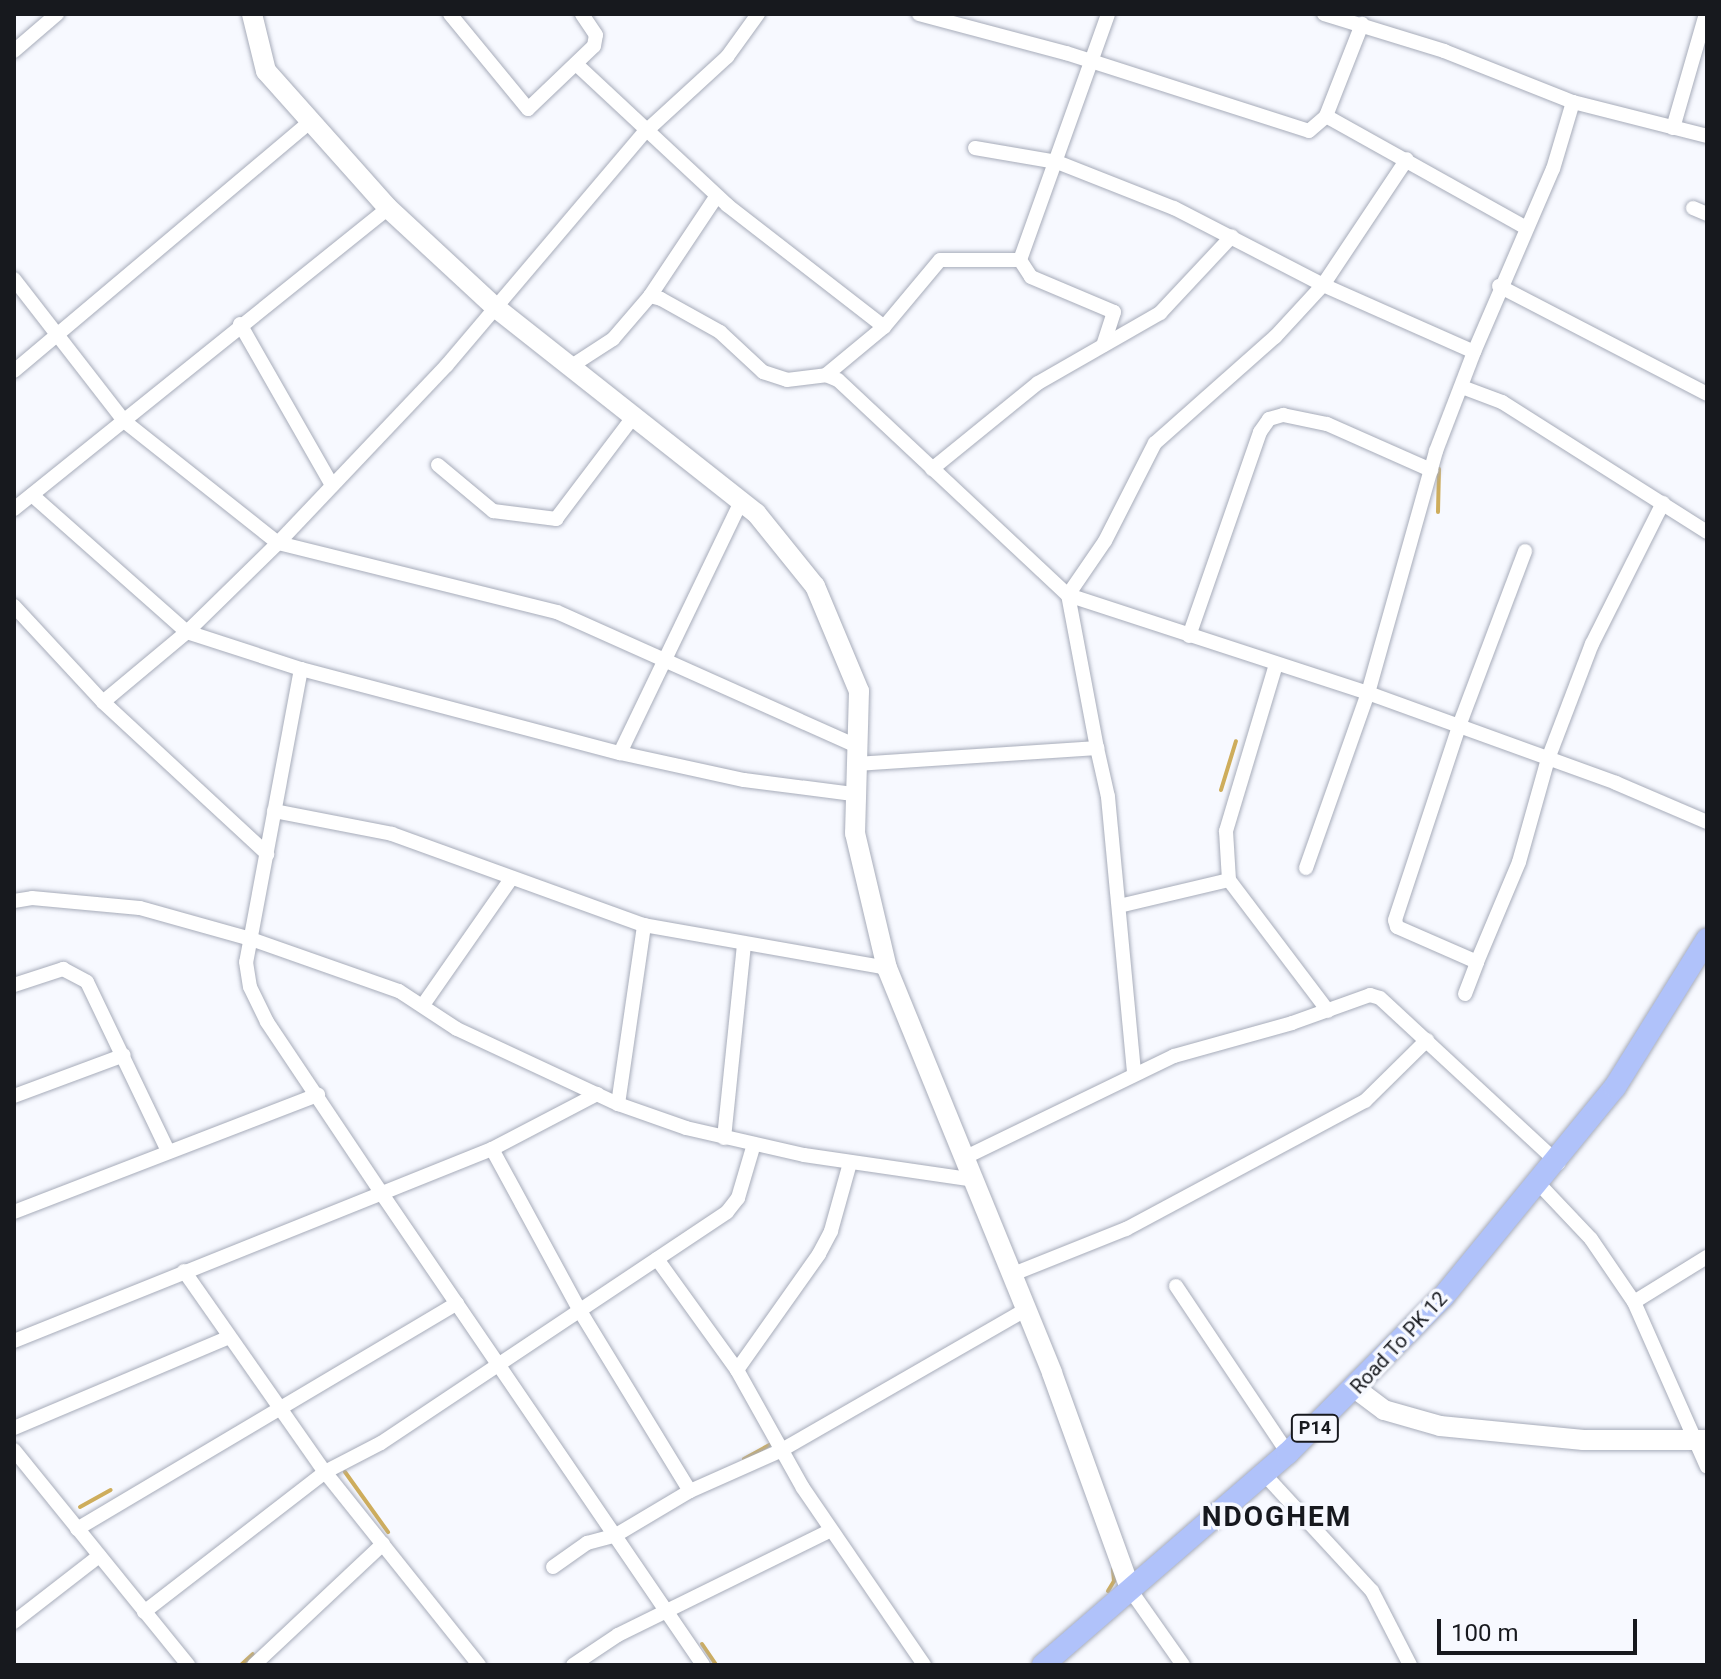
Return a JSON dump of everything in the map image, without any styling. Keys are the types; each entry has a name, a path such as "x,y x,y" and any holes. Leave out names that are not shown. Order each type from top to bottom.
{"main road":[{"name":"P14","path":"1558,1163 1615,1087 1707,939"},
{"name":"Road To PK 12","path":"1043,1665 1288,1453 1356,1389 1558,1163"}],"street":[{"path":"14,51 57,14"},
{"path":"252,14 266,71 388,208 495,307 742,500 788,546 815,586 839,635 859,691 853,794 863,877 887,968 966,1157 1131,1591 1183,1665"},
{"path":"450,14 524,109 532,108 597,40 582,14"},
{"path":"103,702 187,632 278,543 330,482 447,365 644,133 727,57 758,14"},
{"path":"919,14 1091,62 1309,131 1326,116 1362,24"},
{"path":"1020,260 1108,14"},
{"path":"1324,14 1362,24 1573,102 1707,136"},
{"path":"1673,128 1706,14"},
{"path":"576,64 644,133 716,197 884,327"},
{"path":"1306,868 1368,693 1431,470 1499,286 1553,169 1573,102"},
{"path":"1326,116 1526,228"},
{"path":"14,371 311,121"},
{"path":"975,148 1057,162 1232,236 1323,285 1474,352"},
{"path":"1134,1072 1108,797 1068,595 1105,541 1155,443 1243,368 1323,285 1407,159"},
{"path":"573,365 613,339 650,296 716,197"},
{"path":"14,509 240,324 388,208"},
{"path":"932,469 1038,383 1160,313 1232,236"},
{"path":"826,375 884,327 940,260 1020,260"},
{"path":"1020,260 1031,277 1114,312 1103,345"},
{"path":"14,279 60,334 124,421 278,543 557,612 664,659 857,756 1097,748"},
{"path":"1499,286 1707,394"},
{"path":"650,296 676,305 720,332 763,372 787,380 826,375 838,380 1068,595 1368,693 1707,822"},
{"path":"240,324 330,482"},
{"path":"1462,387 1502,402 1707,532"},
{"path":"1189,636 1260,432 1269,419 1283,415 1327,424 1431,470"},
{"path":"438,465 493,511 556,519 634,416"},
{"path":"32,495 187,632 301,669 620,753 744,780 853,794"},
{"path":"620,753 742,500"},
{"path":"1465,994 1519,862 1548,759 1592,644 1663,503"},
{"path":"1477,962 1395,924 1459,726 1525,551"},
{"path":"14,606 103,702 267,854"},
{"path":"1276,664 1226,831 1229,880 1328,1011"},
{"path":"301,669 246,962 250,987 267,1022 703,1665"},
{"path":"274,811 392,834 644,925 887,968"},
{"path":"423,1005 511,879"},
{"path":"1119,906 1229,880"},
{"path":"14,901 32,898 140,908 251,939 380,984 423,1005 457,1029 618,1104 724,1138 850,1163 975,1180"},
{"path":"618,1104 644,925"},
{"path":"724,1138 744,944"},
{"path":"14,985 50,970 75,972 87,982 168,1151"},
{"path":"966,1157 1134,1072 1328,1011 1359,997 1380,998 1558,1163"},
{"path":"1011,1275 1126,1229 1365,1101 1427,1040"},
{"path":"14,1096 124,1055"},
{"path":"14,1341 492,1149 597,1094"},
{"path":"14,1212 318,1095"},
{"path":"144,1612 325,1472 356,1459 501,1366 727,1212 738,1198 754,1144"},
{"path":"492,1149 580,1311 690,1491"},
{"path":"737,1370 819,1254 835,1219 850,1163"},
{"path":"1540,1185 1591,1239 1634,1302 1703,1441 1707,1467"},
{"path":"1634,1302 1707,1257"},
{"path":"657,1259 737,1370 780,1451 924,1665"},
{"path":"184,1271 325,1472 479,1665"},
{"path":"1176,1286 1288,1453"},
{"path":"77,1529 457,1303"},
{"path":"553,1567 587,1543 616,1535 690,1491 780,1451 1025,1310"},
{"path":"14,1428 229,1337"},
{"path":"1356,1389 1384,1410 1440,1426 1583,1440 1703,1441"},
{"path":"14,1450 188,1665"},
{"path":"1264,1474 1372,1591 1410,1665"},
{"path":"573,1665 593,1648 831,1530"},
{"path":"254,1665 383,1544"},
{"path":"14,1622 99,1556"}],"waterway":[{"path":"1438,512 1439,469"},
{"path":"1221,790 1236,741"},
{"path":"744,1459 771,1444"},
{"path":"345,1472 388,1532"},
{"path":"80,1507 111,1490"},
{"path":"1108,1591 1114,1581 1113,1569"},
{"path":"702,1644 716,1665"},
{"path":"241,1665 253,1654"}],"district":[{"name":"NDOGHEM","path":"1277,1517"}]}
